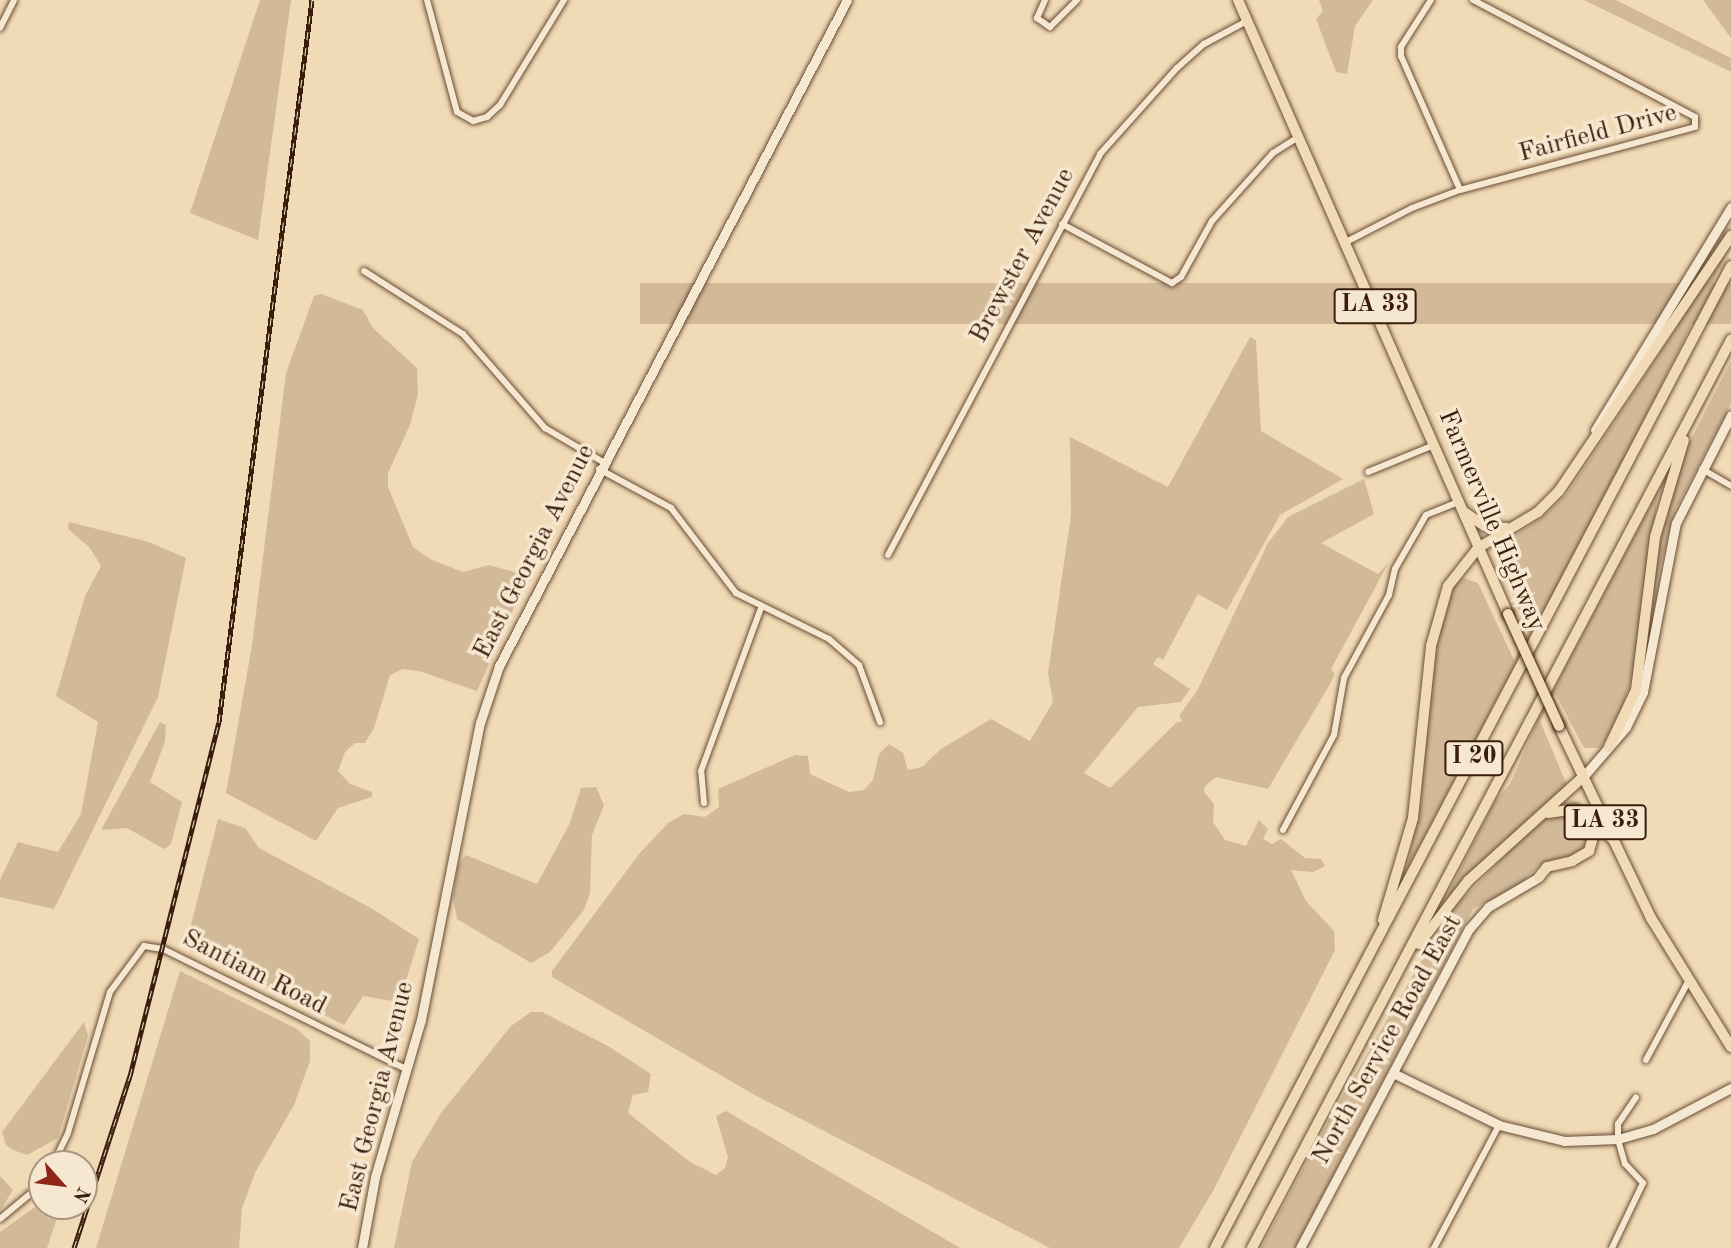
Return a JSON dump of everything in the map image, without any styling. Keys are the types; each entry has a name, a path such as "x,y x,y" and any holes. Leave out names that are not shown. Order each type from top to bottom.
{"highway":[{"path":"1376,946 1413,818 1434,626 1448,586 1478,548 1549,502 1731,236"},
{"name":"I 20","path":"1215,1248 1731,266"},
{"name":"I 20","path":"1252,1248 1731,340"},
{"path":"1609,747 1636,690 1655,537 1692,416"},
{"path":"1461,507 1485,526 1513,527"},
{"path":"1363,1037 1443,909 1583,778"},
{"path":"1534,822 1560,808 1582,812 1614,840"},
{"path":"1539,877 1547,867 1572,861 1589,851 1595,830 1582,812"}],"main road":[{"name":"East Georgia Avenue","path":"362,1248 375,1177 408,1070 480,723 521,617 847,0"},
{"name":"Farmerville Highway","path":"1238,0 1435,444 1478,548 1583,778 1688,982 1731,1047"},
{"path":"1582,457 1611,399 1731,207"},
{"path":"1583,778 1630,719 1647,679 1668,552 1676,523 1731,415"},
{"name":"North Service Road East","path":"1300,1248 1474,922 1493,903 1539,877"},
{"path":"1393,1073 1499,1125 1564,1141 1618,1139 1681,1117 1731,1088"}],"street":[{"path":"0,28 14,0"},
{"path":"428,0 457,112 468,120 479,120 500,105 564,0"},
{"path":"1045,0 1037,18 1050,27 1077,0"},
{"path":"1431,0 1401,47 1401,56 1460,190"},
{"name":"Fairfield Drive","path":"1346,242 1412,208 1460,190 1689,131 1696,123 1695,117 1473,0"},
{"name":"Brewster Avenue","path":"888,555 1100,154 1119,129 1204,44 1247,21"},
{"path":"1062,224 1172,283 1181,277 1212,221 1273,153 1299,137"},
{"path":"364,271 463,334 545,428 671,508 717,573 761,608 830,639 859,664 880,722"},
{"path":"1368,472 1435,444"},
{"path":"1702,469 1731,486"},
{"path":"1283,830 1334,734 1343,678 1389,595 1402,558 1426,515 1461,507"},
{"path":"704,803 701,771 761,608"},
{"name":"Santiam Road","path":"60,1150 68,1133 110,992 144,946 163,948 408,1070"},
{"path":"1646,1060 1688,982"},
{"path":"1612,1248 1643,1183 1625,1164 1618,1139 1618,1124 1636,1097"},
{"path":"1434,1248 1499,1125"},
{"path":"0,1219 28,1196"}],"shaded area":[{"path":"260,0 291,0 258,240 190,213"},
{"path":"1319,0 1373,0 1355,26 1347,74 1336,72 1316,19 1323,11"},
{"path":"1584,0 1616,0 1731,58 1731,72"},
{"path":"1703,0 1731,0 1731,38"},
{"path":"1730,247 1625,458 1407,869 1418,809 1437,633 1450,588 1464,578 1478,583 1514,660 1528,632 1493,549 1542,518 1567,494"},
{"path":"640,283 1731,283 1731,324 640,324"},
{"path":"321,294 363,310 373,328 417,368 418,394 410,425 388,473 388,487 413,547 430,559 463,572 489,565 528,576 477,691 419,671 403,669 390,675 374,728 365,743 355,743 345,752 338,771 350,784 372,792 372,797 338,808 316,841 226,793 252,645 286,373 314,296"},
{"path":"1250,337 1256,340 1261,431 1343,479 1280,515 1227,610 1198,594 1163,660 1158,657 1153,664 1190,689 1181,702 1138,707 1084,773 1110,788 1176,723 1183,721 1179,716 1197,691 1268,543 1288,517 1364,479 1374,514 1321,543 1378,574 1389,562 1331,669 1335,674 1330,684 1268,789 1216,777 1205,786 1204,792 1214,804 1213,822 1225,840 1246,846 1259,820 1268,829 1263,839 1272,844 1281,839 1305,858 1321,859 1325,866 1313,872 1291,870 1306,901 1334,931 1335,950 1214,1189 1179,1248 1050,1248 753,1094 552,977 552,971 639,854 668,823 684,814 705,817 719,807 718,789 795,755 808,756 810,774 849,792 864,790 873,780 879,754 889,744 903,753 908,770 922,767 941,749 991,719 1030,741 1053,702 1048,673 1071,515 1070,437 1168,487"},
{"path":"1731,361 1731,404 1675,510 1652,598 1656,550 1686,449"},
{"path":"1658,491 1638,663 1616,723 1600,748 1584,748 1555,693 1540,721 1567,785 1446,898 1495,801 1510,784 1538,720"},
{"path":"69,522 149,542 186,558 158,697 54,909 0,897 0,880 18,842 58,852 81,814 98,722 56,696 85,596 101,566 90,548 68,529"},
{"path":"160,722 166,725 165,741 150,782 182,802 171,844 164,849 127,828 101,830"},
{"path":"596,787 604,805 592,835 590,893 584,910 550,952 531,963 457,919 453,898 458,865 466,855 537,884 569,825 581,788"},
{"path":"1554,813 1578,814 1592,828 1589,848 1567,860 1539,865 1521,884 1473,909 1295,1248 1261,1248 1331,1116 1450,912 1538,822"},
{"path":"218,819 245,828 259,848 371,908 419,939 399,1002 363,996 344,1025 204,954 194,943 191,925"},
{"path":"180,971 297,1029 310,1041 310,1061 294,1105 255,1173 242,1208 239,1248 96,1248"},
{"path":"531,1012 542,1012 608,1046 651,1074 648,1092 633,1095 628,1113 690,1162 716,1175 725,1168 728,1157 716,1116 726,1111 960,1248 394,1248 412,1162 441,1113 511,1026"},
{"path":"84,1022 88,1036 58,1138 36,1150 28,1150 27,1155 6,1145 2,1132"},
{"path":"0,1176 13,1190 0,1211"},
{"path":"28,1212 28,1220 56,1220 47,1248 0,1248 0,1232"}],"railway":[{"path":"74,1248 130,1076 219,722 312,0"}]}
